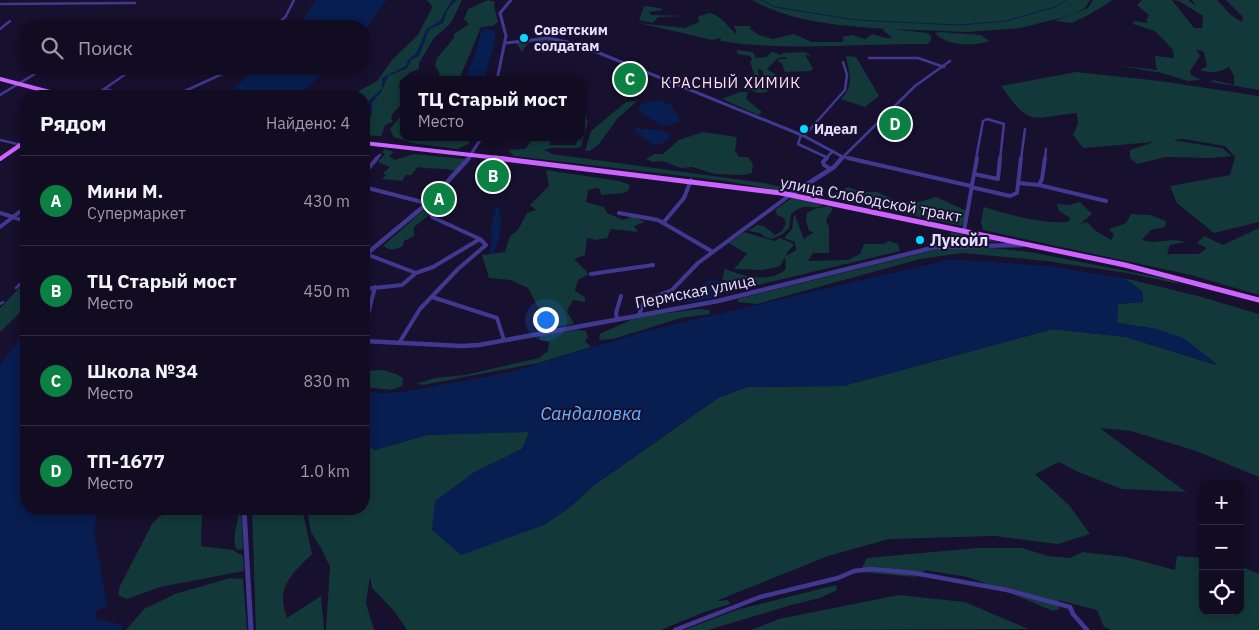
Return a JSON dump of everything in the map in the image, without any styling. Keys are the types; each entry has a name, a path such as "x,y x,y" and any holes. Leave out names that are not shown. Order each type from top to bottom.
{"main road":[{"path":"0,79 42,90"},
{"name":"улица Слободской тракт","path":"370,144 691,180 790,195 1156,272 1259,300"},
{"path":"0,159 20,148"}],"street":[{"path":"282,20 294,0"},
{"path":"497,76 506,36 500,13 511,0"},
{"path":"0,4 134,3"},
{"path":"0,30 10,21"},
{"path":"505,43 548,38 570,42 802,136 843,157 1013,195 1018,191 1025,130"},
{"path":"869,58 918,58 944,67"},
{"path":"639,315 644,301 672,290 685,275 713,252 790,195 831,170 916,85 950,61"},
{"path":"826,157 798,145 802,136 845,90 846,75 843,62"},
{"path":"0,95 33,75"},
{"path":"104,89 124,75"},
{"path":"182,90 223,75"},
{"path":"104,89 108,90"},
{"path":"964,231 973,174 984,120 1004,124 998,179 973,174"},
{"path":"0,140 20,145"},
{"path":"370,251 426,203 473,155 480,141"},
{"path":"1039,185 1042,179 1046,149"},
{"path":"831,170 823,164 826,157 833,151"},
{"path":"370,167 380,155"},
{"path":"663,223 681,203 688,191 691,180"},
{"path":"1019,183 1039,185 1106,201"},
{"path":"370,189 426,203"},
{"path":"399,343 420,309 470,257 486,246 480,239 432,217 426,203"},
{"path":"0,227 20,212"},
{"path":"0,213 20,220"},
{"path":"619,213 656,219 713,252"},
{"path":"370,288 402,285 416,273 433,267 480,239"},
{"name":"Пермская улица","path":"370,341 462,346 504,340 773,288 936,247 1028,244"},
{"path":"370,257 416,273"},
{"path":"591,274 653,265"},
{"path":"16,288 20,284"},
{"path":"370,307 375,287"},
{"path":"432,296 497,318 504,340"},
{"path":"617,319 616,313 621,296"},
{"path":"244,515 251,630"},
{"path":"675,630 760,597 838,578 854,571 871,569 931,576 1007,590 1048,600 1070,607 1073,614 1087,630"}],"green space":[{"path":"426,0 452,0 440,21 427,29 416,54 409,59 406,66 383,78 382,89 370,100 370,90 361,90 377,81 393,59 418,35 432,8 431,4"},
{"path":"456,0 462,0 451,23 434,38 419,63 419,69 406,76 400,76 400,106 393,113 391,118 393,122 385,125 381,136 370,135 372,102 381,92 388,76 407,68 411,60 419,56 429,29 443,23 447,10"},
{"path":"488,0 495,2 494,6 498,22 493,26 481,27 461,76 438,76 440,74 435,66 437,58 454,38 454,34 469,24 464,19 468,9"},
{"path":"752,0 1090,0 1085,8 1069,16 1020,28 967,32 892,29 928,33 931,36 931,40 927,44 771,46 720,41 721,38 712,40 639,23 685,28 699,22 698,16 710,13 721,19 735,33 737,33 734,26 751,26 750,29 759,35 773,39 794,34 812,42 842,42 844,39 842,37 852,35 865,39 873,34 892,38 884,29 816,22 783,14"},
{"path":"1093,0 1113,0 1072,23 1055,21 1088,8"},
{"path":"1142,0 1172,0 1188,0 1196,6 1192,0 1217,0 1231,15 1242,22 1243,17 1226,0 1259,0 1259,90 1211,82 1213,80 1234,85 1234,76 1229,67 1215,72 1200,70 1207,66 1204,52 1196,49 1200,56 1190,71 1191,75 1201,80 1188,81 1162,73 1114,65 1158,70 1155,56 1174,58 1173,50 1155,31 1133,24 1134,21 1148,23 1146,20 1149,15 1137,5","holes":["1172,0 1179,1 1203,16 1202,28 1194,28"]},
{"path":"644,6 663,10 649,12 651,15 686,16 658,17 653,23 639,20"},
{"path":"935,33 981,35 989,41 968,45 953,43 946,41"},
{"path":"545,39 552,40 552,52 541,53 536,41 528,43 522,52 516,43"},
{"path":"736,50 753,52 756,58 766,57 772,52 782,55 783,53 805,52 811,56 805,55 813,69 810,71 785,72 782,63 778,62 779,59 786,59 786,57 778,58 767,69 783,79 777,81 764,76 762,70 758,69 761,79 768,87 767,92 759,93 746,89 759,88 750,62 752,59 750,56 738,54"},
{"path":"846,56 856,57 879,96 865,107 841,99 850,84"},
{"path":"1076,72 1160,81 1259,96 1259,222 1214,233 1177,203 1170,186 1230,175 1235,157 1225,146 1183,139 1173,140 1222,148 1232,156 1211,158 1166,157 1137,164 1130,158 1130,150 1154,142 1083,148 1073,135 1078,124 1077,113 1040,118 1033,117 1019,109 1001,86"},
{"path":"740,92 748,92 746,99 762,112 758,115 722,99"},
{"path":"637,101 617,119 599,144 590,151 585,151 591,131 626,102"},
{"path":"585,115 588,122 585,133"},
{"path":"399,118 400,139 394,137 390,129"},
{"path":"703,132 737,137 735,151 739,157 748,157 753,164 752,173 742,175 715,174 692,167 680,168 663,161 653,162 646,159 654,154 663,154 679,140"},
{"path":"407,141 469,141 469,144 457,149"},
{"path":"532,141 550,141 550,145 576,145 577,141 583,141 581,147 544,150 552,154 764,183 791,189 783,191 725,181 514,156 508,150 525,149"},
{"path":"385,149 394,152 389,156 395,160 414,154 464,159 466,161 455,171 418,167 411,175 406,175 402,181 382,179 386,175 383,173 390,167 378,162 385,154 382,152"},
{"path":"546,170 619,181 630,185 628,191 623,193 601,195 600,189 588,190 586,202 604,207 607,213 623,220 633,216 645,222 634,226 638,232 611,229 607,238 596,240 587,238 585,255 574,259 589,274 578,280 575,291 585,297 585,302 573,300 567,311 574,324 549,328 528,288 510,280 489,278 482,255 505,252 510,236 518,230 527,213 536,210 530,205 549,186"},
{"path":"848,187 862,192 877,192 897,201 916,203 936,197 967,211 962,226 827,197"},
{"path":"793,197 823,205 802,208 791,214 789,228 783,234 772,239 760,233 748,231 757,225 764,226 775,235 782,231 786,223 784,218 777,215 775,210"},
{"path":"1080,202 1092,214 1080,224 1087,222 1096,231 1111,240 1114,235 1109,229 1126,223 1131,214 1150,215 1166,221 1165,227 1151,230 1142,240 1185,242 1170,245 1167,254 1199,254 1207,248 1197,243 1204,236 1223,245 1259,228 1259,295 1191,275 983,230 981,222 984,207 1036,220 1068,222 1070,218 1059,211 1057,204 1069,205"},
{"path":"829,206 833,209 826,221 829,227 829,253 813,253 808,261 848,260 860,254 864,244 883,244 889,241 898,244 900,251 741,289 722,279 725,269 756,277 780,274 786,269 785,257 780,266 763,270 734,269 747,254 729,243 744,232 775,241 779,238 794,245 786,256 796,250 795,242 784,238 792,229 794,213 804,239 814,232 809,231 806,220 807,213 814,209"},
{"path":"427,207 430,210 428,216 414,227 414,236 404,241 403,246 388,249 383,246"},
{"path":"951,232 999,242 951,242"},
{"path":"982,247 1030,252 1167,279 1184,285 1127,273 1046,261 963,253 920,259 757,304 738,302 738,299 939,249"},
{"path":"1124,278 1198,296 1259,314 1259,477 1196,451 1131,431 1100,428 1186,492 1122,489 1078,472 1059,462 1035,474 1069,505 1090,534 1058,544 995,536 889,539 828,556 716,601 728,600 730,604 704,612 661,630 407,630 395,612 372,588 370,576 366,603 374,630 326,630 330,567 311,532 308,515 370,515 370,446 375,450 427,435 530,431 522,449 473,473 568,509 593,486 718,398 747,387 843,386 1053,329 1126,337 1216,365 1157,329 1117,323 1118,304 1143,302 1143,292"},
{"path":"20,287 20,313 0,332 0,308"},
{"path":"699,309 709,310 710,314 681,318 613,339 599,340 600,334 637,317"},
{"path":"578,330 586,331 588,337 585,341 591,347 538,363 423,385 416,384 435,378 465,375 539,358 548,351 549,342 540,340 540,335"},
{"path":"383,370 396,374 403,378 402,386 392,390 370,388 370,371"},
{"path":"161,515 202,515 201,546 233,550 243,556 244,571 160,587 127,599 118,595 120,586 152,524"},
{"path":"238,515 241,515 243,549 237,550 234,540"},
{"path":"252,515 303,515 312,554 292,575 284,589 284,607 287,618 321,596 324,630 256,630"},
{"path":"977,548 1022,548 1048,556 1070,558 1083,552 1126,557 1175,570 1177,556 1199,558 1199,615 1244,615 1244,568 1259,574 1259,630 1111,630 1104,627 1097,610 1058,600 1059,609 1053,611 967,577 925,570 916,577 860,572 867,558"},
{"path":"230,578 243,579 247,630 126,630 144,609 175,594"},
{"path":"836,585 837,590 820,598 708,630 684,630 736,610"},
{"path":"899,595 965,602 1028,629 751,630 779,619"}],"water":[{"path":"315,0 387,0 370,23 370,20 303,20"},
{"path":"452,0 456,0 447,10 443,23 429,29 419,56 411,60 407,68 388,76 381,92 372,102 372,114 370,116 370,100 382,89 382,78 406,66 409,59 416,54 427,29 440,21"},
{"path":"485,29 494,30 495,35 494,47 486,76 466,76 473,60 481,32"},
{"path":"249,75 321,75 304,90 232,90"},
{"path":"659,100 672,105 680,121 675,124 664,125 639,111 640,105"},
{"path":"640,127 640,129 668,133 669,139 655,146 643,138 641,134 638,135 634,129"},
{"path":"498,207 501,218 500,231 498,243 493,254 489,253 492,241 490,239 493,237 493,234 490,232 495,209"},
{"name":"Сандаловка","path":"951,259 1048,266 1124,278 1143,292 1143,302 1118,304 1117,323 1157,329 1185,339 1218,365 1126,337 1053,329 843,386 747,387 718,398 593,486 568,509 544,525 461,555 432,530 435,501 473,473 522,449 530,432 427,435 375,450 370,446 370,392 402,392 511,372 646,331"},
{"path":"709,280 719,281 724,291 722,295 688,302 670,301 684,289 697,288"},
{"path":"20,339 20,515 97,515 94,531 107,606 96,611 97,620 120,624 122,630 0,630 0,364"}],"waterway":[{"path":"761,0 775,7 856,20 960,25 1006,21 1055,7 1066,0"}],"place":[{"name":"Советским солдатам","path":"524,38"},
{"name":"Школа №34","path":"630,79"},
{"name":"ТП-1677","path":"895,124"},
{"name":"Идеал","path":"804,129"},
{"name":"ТЦ Старый мост","path":"493,176"},
{"name":"Мини М.","path":"439,199"},
{"name":"Лукойл","path":"920,240"}],"district":[{"name":"КРАСНЫЙ ХИМИК","path":"731,82"}]}
